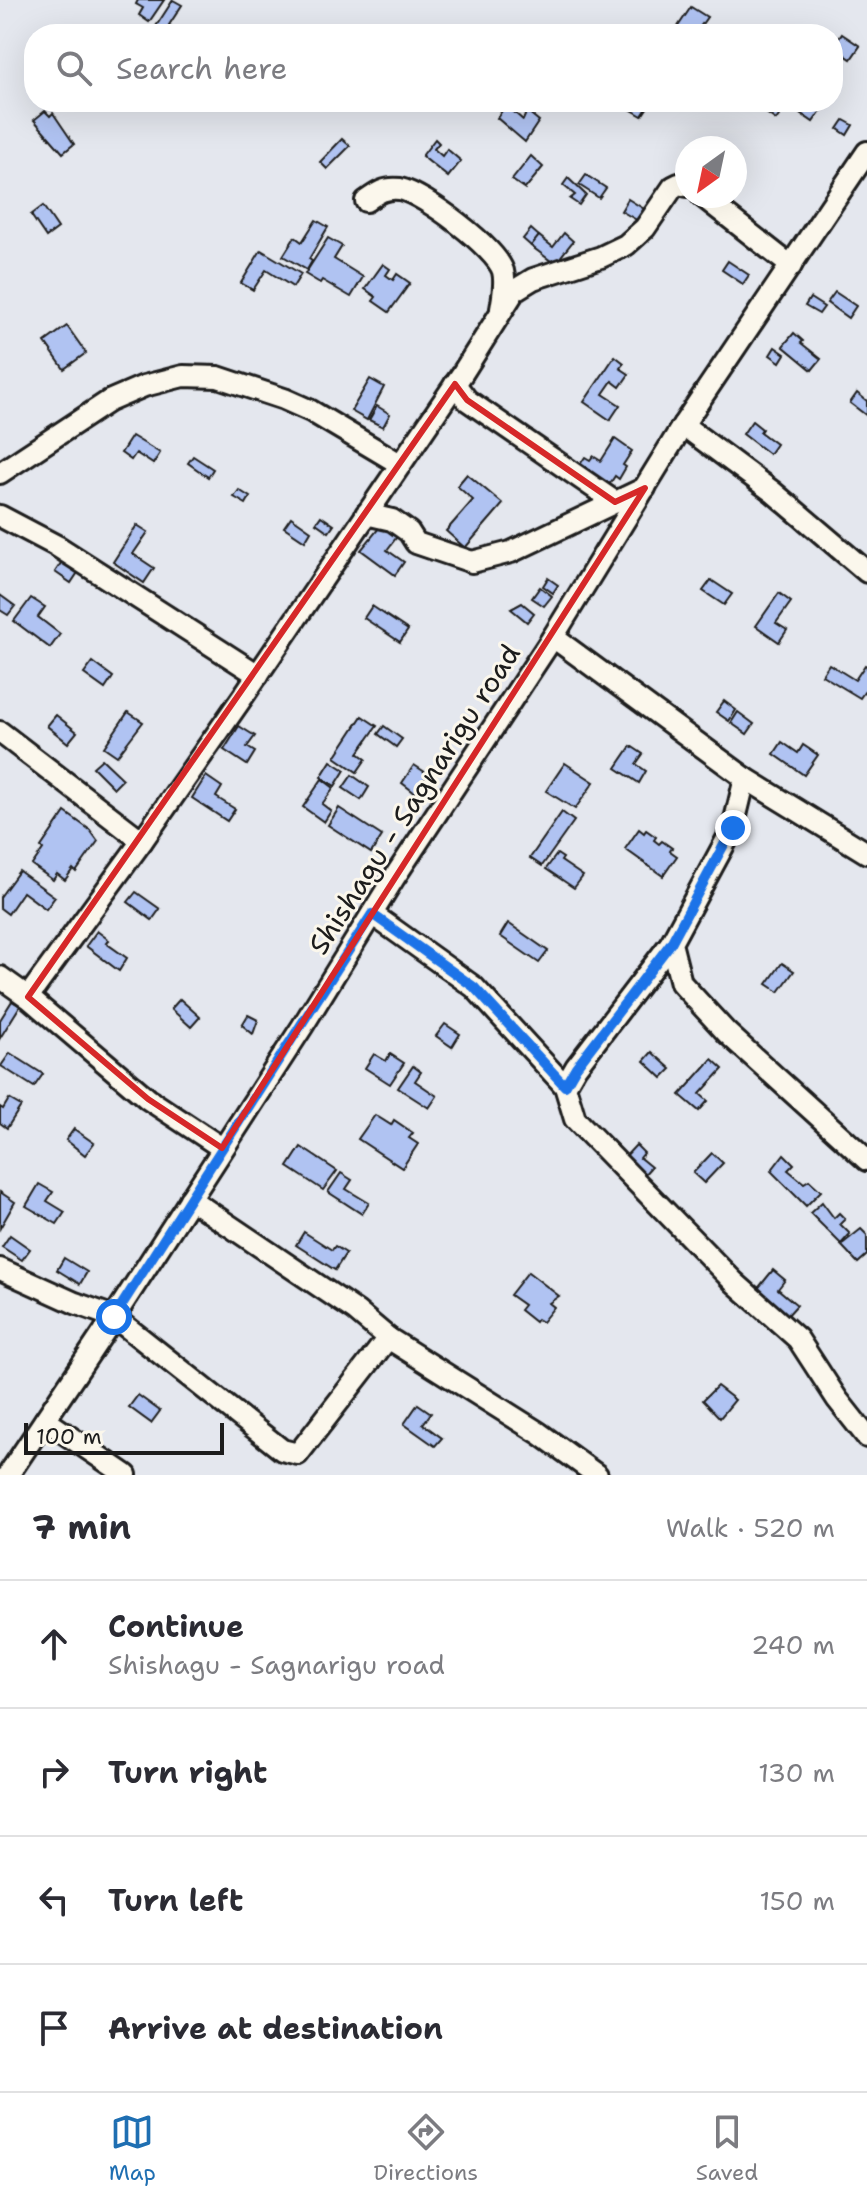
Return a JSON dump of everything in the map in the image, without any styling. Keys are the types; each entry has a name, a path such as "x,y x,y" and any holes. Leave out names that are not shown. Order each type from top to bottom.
{"street":[{"name":"Shishagu - Sagnarigu road","path":"8,1475 114,1317 553,637 683,425 867,152"},
{"path":"28,997 258,675 455,384 501,309 523,284 626,245 645,228 675,186"},
{"path":"366,201 381,190 404,190 468,233 486,249 502,270 504,294 501,309"},
{"path":"717,208 791,266"},
{"path":"0,473 109,401 144,386 183,376 218,377 284,399 311,411 400,464"},
{"path":"455,384 467,400 615,502"},
{"path":"683,425 773,492 867,572"},
{"path":"366,514 392,520 409,532 416,543 472,562 511,552 645,488"},
{"path":"0,516 57,546 258,675"},
{"path":"553,637 745,778 867,853"},
{"path":"0,732 142,841"},
{"path":"565,1086 576,1067 671,943 733,828 745,778"},
{"path":"372,914 474,987 565,1086 575,1119 734,1282 798,1339 837,1399 867,1437"},
{"path":"671,943 681,983 727,1033 867,1160"},
{"path":"0,977 28,997 129,1084 222,1148"},
{"path":"190,1199 356,1311 388,1338 539,1433 597,1475"},
{"path":"0,1269 114,1317 282,1450 298,1454 388,1338"},
{"path":"45,1420 126,1475"}],"highlighted area":[{"path":"455,384 467,400 615,502 645,488 222,1148 148,1099 28,997"}],"building":[{"path":"138,0 164,0 149,22 139,15 143,8 136,4"},
{"path":"173,0 182,5 170,24 157,24"},
{"path":"691,7 707,17 702,24 680,24"},
{"path":"843,35 860,46 851,59 843,54"},
{"path":"44,112 50,116 53,113 74,144 63,153 34,120"},
{"path":"501,112 514,112 523,120 528,112 539,121 525,142 497,118"},
{"path":"765,112 782,112 776,120"},
{"path":"798,112 820,112 813,122"},
{"path":"844,120 853,125 847,135 838,129"},
{"path":"342,139 350,146 327,169 320,162"},
{"path":"435,139 439,143 434,149 442,156 447,149 461,161 448,177 422,156"},
{"path":"531,156 543,167 525,189 512,180"},
{"path":"586,175 606,188 599,198 579,185"},
{"path":"568,178 586,195 579,205 570,199 575,195 563,185"},
{"path":"628,199 649,212 642,223 621,211"},
{"path":"43,206 58,228 46,237 31,215"},
{"path":"316,220 328,227 309,259 312,261 307,270 283,256 295,237 302,242"},
{"path":"531,229 539,236 531,246 523,239"},
{"path":"564,233 573,241 555,264 531,246 539,236 553,247"},
{"path":"328,238 342,246 334,259 363,277 351,297 305,274"},
{"path":"261,250 301,274 293,287 266,270 253,290 241,283"},
{"path":"728,261 749,275 743,284 722,270"},
{"path":"383,264 390,269 386,275 393,280 397,274 410,283 389,312 373,301 376,297 365,289"},
{"path":"835,292 856,306 848,318 827,303"},
{"path":"810,298 824,307 819,314 805,306"},
{"path":"67,326 86,353 64,369 45,342"},
{"path":"794,333 821,359 812,370 783,346"},
{"path":"775,347 785,354 780,362 770,355"},
{"path":"615,356 624,363 620,368 629,374 620,387 612,381 603,394 620,405 610,420 584,402"},
{"path":"370,379 384,387 367,420 351,411"},
{"path":"857,393 867,401 867,416 850,403"},
{"path":"377,406 390,414 383,427 369,420"},
{"path":"752,421 762,429 760,432 776,444 769,454 743,434"},
{"path":"132,436 160,453 153,464 136,453 131,460 121,453"},
{"path":"615,439 632,451 619,479 615,476 609,485 579,466 585,457 590,460 593,456 601,461"},
{"path":"193,456 213,469 208,477 188,463"},
{"path":"467,474 503,504 465,548 446,531 473,500 457,486"},
{"path":"239,490 250,497 246,504 234,497"},
{"path":"321,516 334,525 329,532 316,523"},
{"path":"291,517 311,531 305,541 284,527"},
{"path":"383,523 399,534 387,550 404,562 395,575 361,550"},
{"path":"137,525 148,532 133,554 154,568 144,583 113,562"},
{"path":"65,557 81,568 71,583 55,572"},
{"path":"548,578 558,585 553,593 543,586"},
{"path":"711,580 732,594 724,605 703,591"},
{"path":"540,587 552,596 544,606 532,598"},
{"path":"779,593 791,602 776,623 787,630 779,642 756,626"},
{"path":"0,595 15,606 8,615 0,610"},
{"path":"31,598 45,607 38,617 60,634 50,648 14,621"},
{"path":"522,603 534,613 527,622 511,609"},
{"path":"372,606 408,630 400,642 364,618"},
{"path":"93,662 113,677 105,689 84,674"},
{"path":"829,664 855,680 867,666 867,688 860,698 822,675"},
{"path":"724,701 736,710 729,721 716,712"},
{"path":"128,712 143,722 117,756 104,747"},
{"path":"738,712 754,724 747,734 731,723"},
{"path":"56,715 77,732 68,743 47,726"},
{"path":"362,716 377,726 358,753 366,759 357,772 335,757"},
{"path":"239,726 255,736 247,747 255,752 247,765 224,750"},
{"path":"384,726 402,739 396,747 378,734"},
{"path":"782,742 798,753 803,745 818,755 804,775 774,754"},
{"path":"631,746 643,754 636,764 646,771 639,783 616,768"},
{"path":"102,759 123,779 114,788 93,767"},
{"path":"331,761 345,770 335,786 321,777"},
{"path":"565,763 594,782 575,809 546,791"},
{"path":"414,765 428,774 415,793 402,783"},
{"path":"352,775 369,787 361,800 343,788"},
{"path":"206,776 222,787 216,797 235,809 227,821 192,798"},
{"path":"322,779 334,788 322,804 331,811 324,822 303,807"},
{"path":"339,808 382,836 371,853 328,825"},
{"path":"65,812 90,830 98,841 76,872 73,869 65,880 57,874 53,880 32,865"},
{"path":"562,812 574,821 542,866 530,858"},
{"path":"639,829 656,837 654,840 659,844 662,841 672,848 670,851 677,856 663,876 625,849"},
{"path":"557,854 563,858 561,861 583,876 574,888 546,869"},
{"path":"19,871 55,897 46,909 23,892 8,914 0,908 0,897"},
{"path":"136,892 160,909 152,920 128,902"},
{"path":"508,923 548,951 539,963 500,936"},
{"path":"97,931 109,940 106,943 127,958 119,971 86,946"},
{"path":"782,963 794,971 779,992 767,984"},
{"path":"180,999 200,1017 191,1027 171,1009"},
{"path":"12,1001 20,1006 0,1038 0,1020"},
{"path":"248,1015 258,1020 253,1034 242,1025"},
{"path":"445,1024 460,1034 452,1047 436,1036"},
{"path":"652,1052 671,1069 662,1078 644,1061"},
{"path":"10,1053 43,1074 34,1087 1,1066"},
{"path":"374,1054 386,1061 390,1054 404,1063 390,1084 365,1068"},
{"path":"712,1059 723,1069 700,1094 708,1101 699,1111 680,1095"},
{"path":"413,1066 421,1072 415,1081 437,1096 429,1108 398,1088"},
{"path":"9,1099 21,1106 7,1128 0,1123 0,1107 3,1109"},
{"path":"375,1115 391,1125 394,1120 413,1133 409,1138 418,1144 402,1168 358,1139"},
{"path":"74,1129 94,1143 85,1155 66,1140"},
{"path":"636,1145 644,1153 640,1158 651,1167 642,1177 623,1159"},
{"path":"301,1147 337,1171 323,1190 288,1167"},
{"path":"712,1153 723,1163 704,1183 693,1173"},
{"path":"784,1154 794,1164 788,1170 804,1183 809,1180 821,1191 806,1206 771,1171"},
{"path":"341,1173 352,1180 346,1189 369,1203 362,1214 328,1192"},
{"path":"39,1184 53,1192 47,1201 65,1212 57,1224 26,1206"},
{"path":"0,1192 15,1202 0,1228"},
{"path":"822,1202 834,1218 839,1213 845,1219 840,1224 850,1234 841,1244 810,1213"},
{"path":"861,1229 867,1235 867,1255 858,1263 841,1245"},
{"path":"304,1232 332,1250 335,1246 346,1253 335,1270 296,1245"},
{"path":"10,1235 30,1249 22,1260 2,1247"},
{"path":"64,1258 87,1272 80,1284 57,1270"},
{"path":"773,1270 785,1280 778,1289 797,1305 786,1317 756,1291"},
{"path":"528,1272 559,1296 549,1303 554,1307 542,1322 537,1319 535,1322 520,1310 524,1305 510,1295"},
{"path":"717,1386 735,1400 720,1418 703,1400"},
{"path":"138,1395 160,1411 151,1423 129,1407"},
{"path":"418,1404 431,1413 423,1424 442,1438 435,1446 404,1424"}],"route":[{"path":"114,1317 372,914 474,987 565,1086 576,1067 671,943 733,828"}]}
